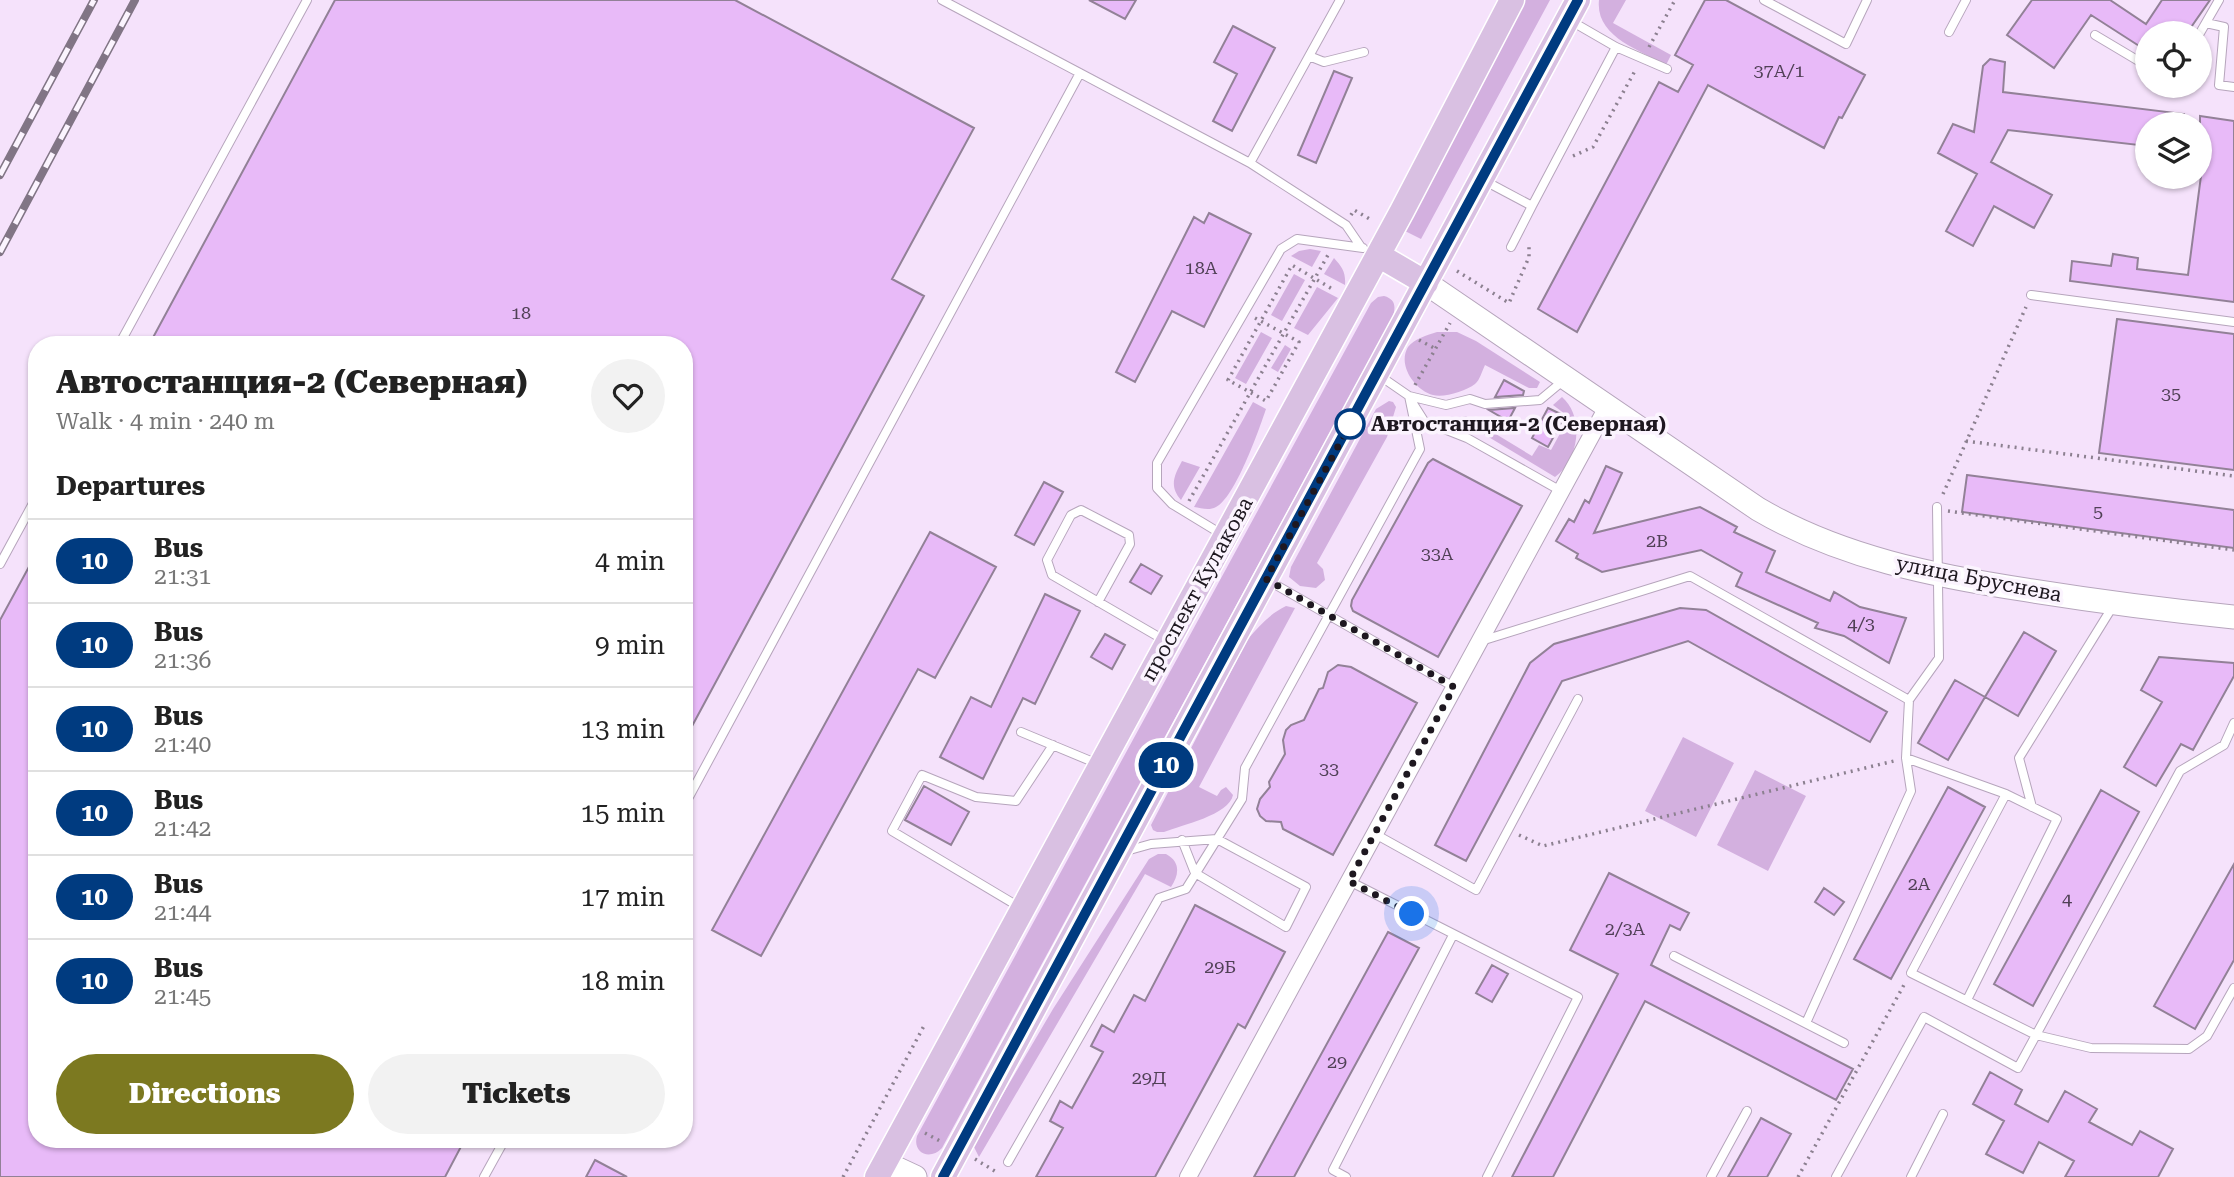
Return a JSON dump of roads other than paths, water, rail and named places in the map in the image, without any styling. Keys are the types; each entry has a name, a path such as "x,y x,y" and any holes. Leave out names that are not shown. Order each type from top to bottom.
{"main road":[{"name":"проспект Кулакова","path":"881,1170 1225,536 1370,251 1512,0"},
{"path":"943,1177 1573,10"},
{"path":"1370,251 1426,283"}],"street":[{"name":"улица Бруснева","path":"1426,283 1758,509 1822,541 1939,575 2114,604 2234,617"},
{"path":"1188,1177 1607,407"},
{"path":"881,1170 915,1177"}],"lane":[{"path":"124,336 307,0"},
{"path":"942,0 1250,163 1346,225 1370,251"},
{"path":"1250,163 1340,0"},
{"path":"1764,0 1846,44 1867,0"},
{"path":"1949,32 1966,0"},
{"path":"2207,21 2219,0"},
{"path":"1573,10 1616,47 1667,69"},
{"path":"2212,24 2224,27 2219,85 2234,87"},
{"path":"2095,35 2135,59"},
{"path":"1511,247 1616,47"},
{"path":"1309,56 1324,62 1364,52"},
{"path":"693,789 1080,73"},
{"path":"1482,180 1532,206"},
{"path":"1225,536 1172,504 1157,488 1157,463 1281,250 1297,239 1335,243 1370,251"},
{"path":"2031,295 2234,322"},
{"path":"1377,374 1409,396 1446,405 1469,399 1485,404 1540,400 1566,379"},
{"path":"1409,396 1424,421 1467,438 1561,491"},
{"path":"1008,1162 1159,898 1186,889 1242,799 1245,768 1420,449 1409,396"},
{"path":"1806,1023 1911,791 1906,758 1909,700 1939,659 1937,508"},
{"path":"1098,602 1130,544 1129,535 1081,510 1071,514 1047,560 1052,575 1098,602 1168,642"},
{"path":"0,564 28,513"},
{"path":"1479,641 1690,576 1909,700"},
{"path":"1266,579 1454,687"},
{"path":"2032,807 2020,758 2114,604"},
{"path":"1375,834 1476,890 1578,698"},
{"path":"1836,1177 1924,1017 2018,1068 2180,771 2224,745 2234,723"},
{"path":"1021,732 1101,765"},
{"path":"1023,909 892,831 922,775 975,797 1016,801 1053,745"},
{"path":"1906,758 2006,794 2057,819 1967,1000"},
{"path":"2006,794 1911,973 2036,1035 2091,1048 2189,1049 2207,1036 2234,988"},
{"path":"1118,854 1151,844 1182,841 1216,839 1306,887 1286,927 1195,873 1182,841"},
{"path":"1349,881 1578,997 1487,1177"},
{"path":"1346,1177 1333,1170 1453,935"},
{"path":"1674,956 1844,1043"},
{"path":"1711,1177 1747,1111"},
{"path":"1911,1177 1943,1114"},
{"path":"484,1177 500,1148"}],"railway":[{"path":"0,175 94,0"},
{"path":"0,252 135,0"}],"place":[{"name":"Автостанция-2 (Северная)","path":"1350,424"}]}
